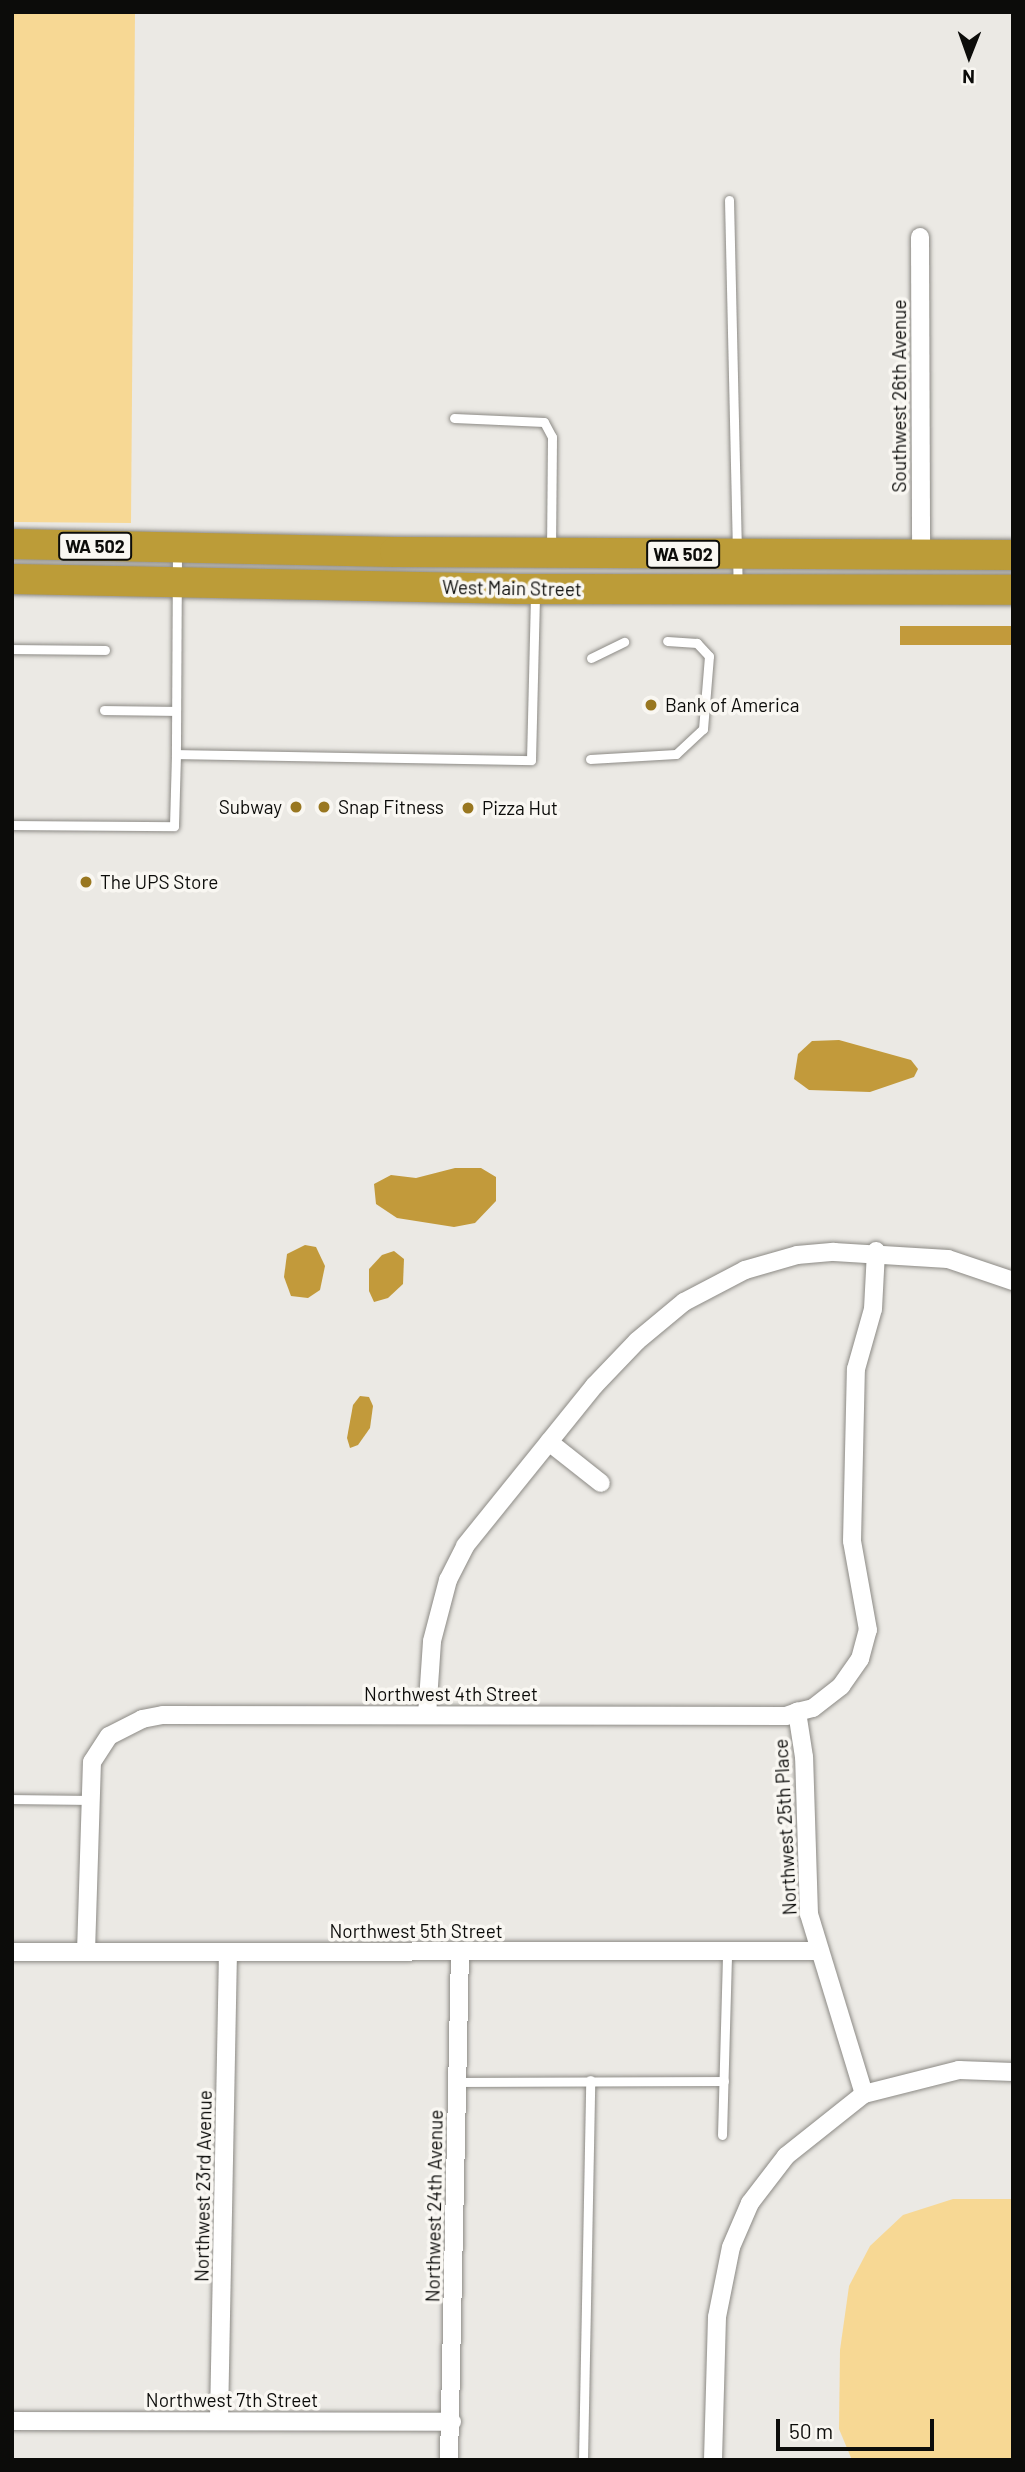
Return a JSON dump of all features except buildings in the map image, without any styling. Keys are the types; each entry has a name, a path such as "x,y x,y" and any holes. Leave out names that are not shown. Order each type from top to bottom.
{"highway":[{"name":"West Main Street","path":"12,544 551,553 1013,555"},
{"name":"West Main Street","path":"12,579 535,589 1013,590"}],"street":[{"name":"Southwest 26th Avenue","path":"920,237 920,555"},
{"path":"427,1715 432,1641 448,1580 465,1546 492,1508 636,1341 684,1302 745,1270 797,1255 876,1251 948,1259 1013,1281"},
{"name":"Northwest 25th Place","path":"864,2094 819,1951 805,1880 804,1757 797,1712 813,1707 841,1686 860,1659 868,1630 852,1541 856,1369 873,1309 876,1251"},
{"path":"549,1442 601,1483"},
{"name":"Northwest 4th Street","path":"88,1800 92,1762 109,1736 125,1725 163,1715 786,1716 797,1712"},
{"path":"86,1952 88,1800"},
{"name":"Northwest 5th Street","path":"12,1952 819,1951"},
{"name":"Northwest 24th Avenue","path":"449,2460 452,2422 460,1952"},
{"name":"Northwest 23rd Avenue","path":"219,2420 228,1953"},
{"path":"713,2460 717,2317 731,2247 750,2203 786,2156 864,2094 959,2070 1013,2072"},
{"name":"Northwest 7th Street","path":"12,2421 452,2422"}],"lane":[{"path":"729,200 738,589"},
{"path":"454,418 544,422 552,437 551,553"},
{"path":"12,825 174,826 177,548"},
{"path":"176,754 531,760 535,589"},
{"path":"590,759 676,754 702,729 709,656 697,643 667,641"},
{"path":"591,658 602,649 624,642"},
{"path":"12,649 105,650"},
{"path":"104,710 176,711"},
{"path":"12,1799 88,1800"},
{"path":"722,2135 727,1952"},
{"path":"583,2460 590,2080"},
{"path":"457,2082 724,2081"}],"shaded area":[{"path":"12,12 135,12 131,523 12,522"},
{"path":"900,626 1013,626 1013,645 900,645"},
{"path":"839,1040 911,1060 918,1069 914,1077 870,1092 809,1090 794,1079 798,1054 812,1041"},
{"path":"455,1168 481,1168 496,1177 496,1201 475,1223 454,1227 397,1218 376,1204 374,1184 391,1175 416,1178"},
{"path":"305,1245 316,1247 325,1266 320,1290 308,1298 291,1296 284,1277 287,1254"},
{"path":"394,1251 404,1259 403,1284 388,1298 374,1302 369,1291 369,1269 382,1255"},
{"path":"360,1396 369,1397 373,1406 370,1428 358,1445 350,1448 347,1438 353,1405"},
{"path":"953,2199 1013,2199 1013,2460 852,2460 839,2429 840,2350 849,2286 870,2246 903,2215"}],"place":[{"name":"Bank of America","path":"651,705"},
{"name":"Subway","path":"296,807"},
{"name":"Snap Fitness","path":"324,807"},
{"name":"Pizza Hut","path":"468,808"},
{"name":"The UPS Store","path":"86,882"}]}
